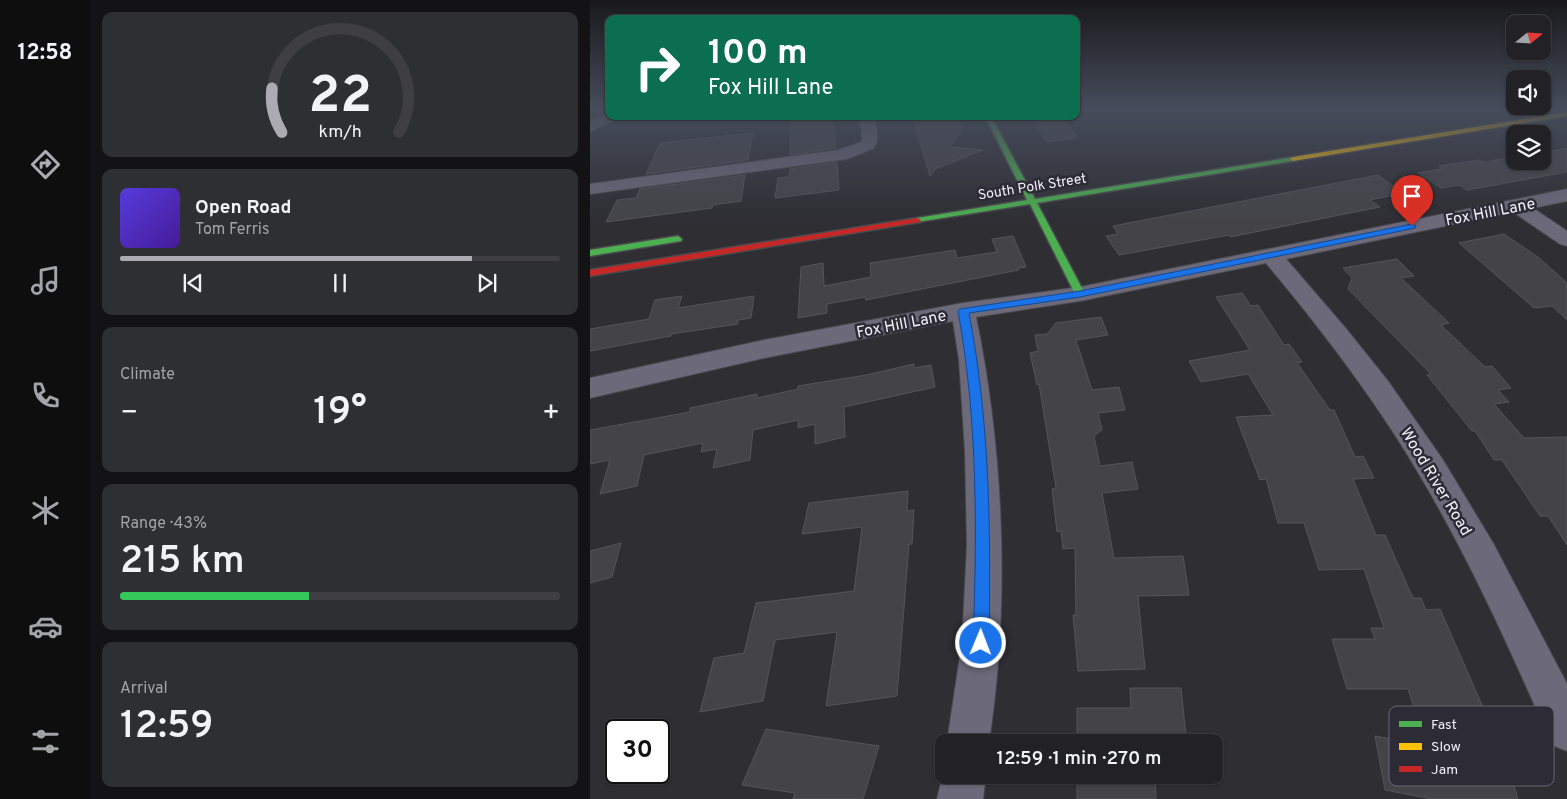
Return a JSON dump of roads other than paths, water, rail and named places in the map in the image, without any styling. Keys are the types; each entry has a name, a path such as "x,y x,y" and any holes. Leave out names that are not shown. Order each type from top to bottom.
{"main road":[{"path":"1004,146 1080,294"},
{"name":"South Polk Street","path":"590,273 1369,146"},
{"name":"South Polk Street","path":"1008,188 1039,183"},
{"path":"590,253 687,238"}],"street":[{"path":"590,189 841,155 866,146"},
{"name":"Fox Hill Lane","path":"590,388 764,349 963,311 1080,294 1567,196"},
{"path":"1516,205 1567,240"},
{"name":"Wood River Road","path":"1271,255 1307,297 1378,388 1425,458 1464,524 1531,650 1567,730"},
{"path":"963,311 972,360 980,451 984,545 981,643 969,734"},
{"path":"960,799 962,784"}]}
